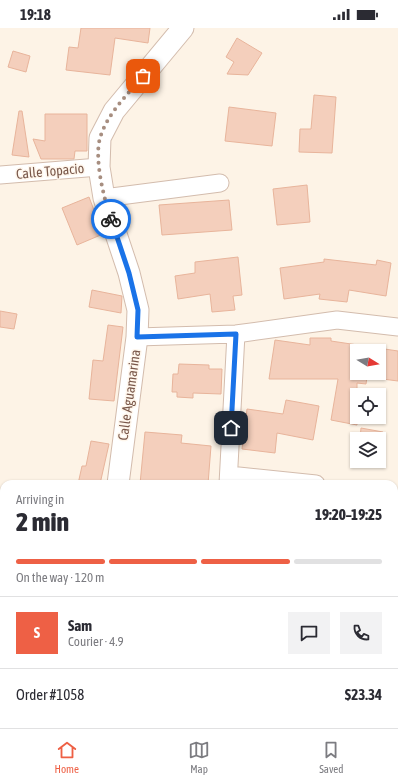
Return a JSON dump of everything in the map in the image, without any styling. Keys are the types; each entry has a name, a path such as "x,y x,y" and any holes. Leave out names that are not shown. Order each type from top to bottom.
{"street":[{"name":"Calle Aguamarina","path":"119,480 137,337 138,310 133,287 104,198 99,167 100,138 114,111 183,28"},
{"name":"Calle Topacio","path":"0,175 99,167"},
{"path":"104,198 220,183"},
{"path":"137,337 236,334 337,320 398,327"},
{"path":"236,334 228,479 246,480"}],"building":[{"path":"81,28 150,28 148,43 115,38 110,75 66,70 69,47 78,48"},
{"path":"237,38 262,53 248,75 227,74 234,62 226,57"},
{"path":"13,51 30,56 26,72 8,67"},
{"path":"314,95 336,97 332,153 299,152 300,129 311,129"},
{"path":"229,107 276,113 272,146 225,141"},
{"path":"19,111 22,111 29,157 12,155"},
{"path":"45,114 87,114 87,151 75,151 74,159 41,159 33,139 45,141"},
{"path":"307,185 310,222 277,225 273,189"},
{"path":"89,197 103,234 77,245 62,208"},
{"path":"229,200 232,230 162,235 159,205"},
{"path":"238,257 242,295 233,296 235,310 212,312 210,294 178,299 175,276 195,273 195,262"},
{"path":"324,259 376,265 377,260 391,263 386,296 349,290 347,302 319,299 320,294 284,299 280,268 324,262"},
{"path":"92,290 122,296 121,313 89,307"},
{"path":"0,311 17,314 14,329 0,327"},
{"path":"108,325 123,327 114,401 89,399 93,360 103,361"},
{"path":"310,338 331,338 331,341 351,344 350,380 367,380 366,384 357,383 357,388 350,388 350,424 331,420 338,379 269,379 275,340 310,345"},
{"path":"386,349 398,351 398,381 386,379"},
{"path":"179,364 209,365 209,369 222,369 221,394 193,393 193,398 177,397 177,392 172,392 173,374 178,374"},
{"path":"286,400 319,406 313,440 277,433 275,453 242,449 247,409 283,414"},
{"path":"361,428 383,432 361,432"},
{"path":"145,432 182,435 181,443 211,446 208,480 140,480"},
{"path":"91,441 109,444 101,480 79,480 82,466 86,466"}],"way so far":[{"path":"111,219 104,198 99,167 100,138 114,111 143,76"}],"route":[{"path":"111,219 129,273 138,310 137,337 236,334 231,428"}]}
